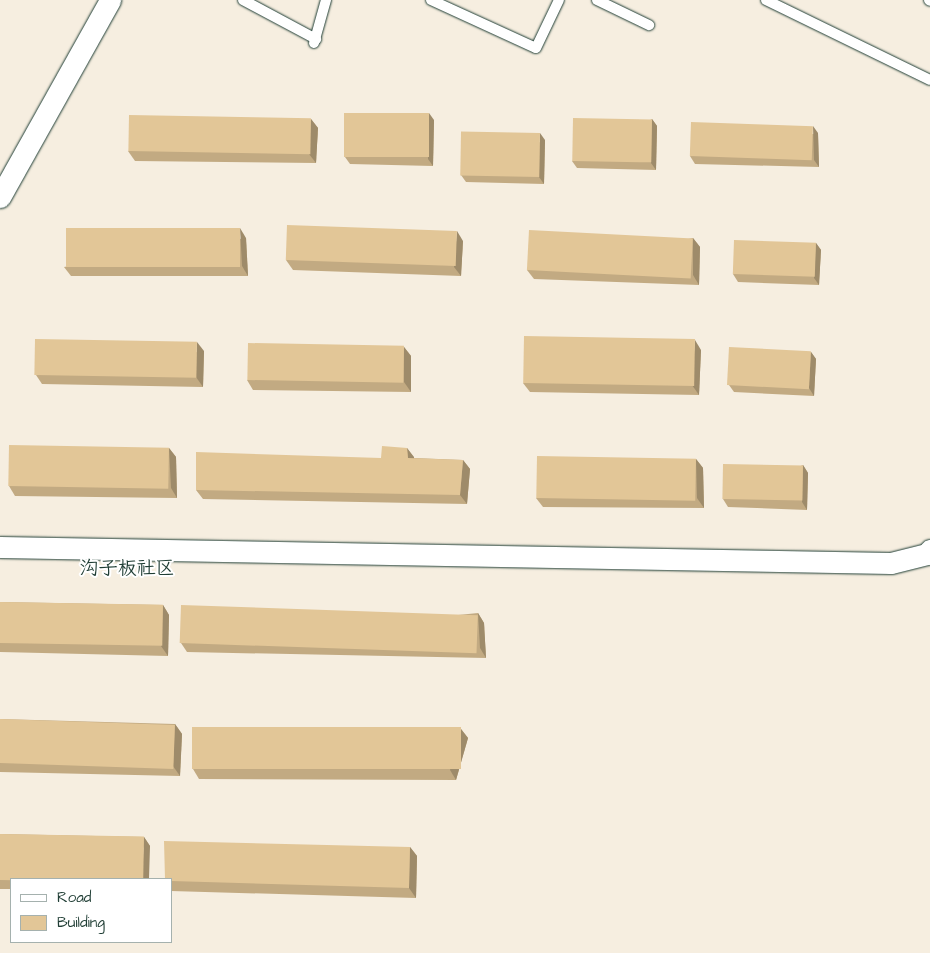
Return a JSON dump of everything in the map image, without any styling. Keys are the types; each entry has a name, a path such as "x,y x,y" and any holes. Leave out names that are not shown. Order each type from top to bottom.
{"street":[{"path":"0,197 110,0"},
{"path":"0,548 891,563 927,554 930,550"}],"lane":[{"path":"243,0 315,41 326,0"},
{"path":"431,0 536,48 559,0"},
{"path":"597,0 648,25"},
{"path":"766,0 930,80"}],"building":[{"path":"344,113 429,113 429,157 344,157"},
{"path":"129,115 311,118 310,154 128,151"},
{"path":"573,118 652,119 651,162 572,161"},
{"path":"691,122 813,126 812,160 690,156"},
{"path":"461,132 540,133 539,177 460,176"},
{"path":"287,225 457,231 456,266 286,260"},
{"path":"66,228 240,228 240,267 66,267"},
{"path":"529,230 693,239 691,279 527,270"},
{"path":"734,240 816,243 815,277 733,274"},
{"path":"524,336 695,339 694,386 523,383"},
{"path":"35,339 197,342 196,378 34,375"},
{"path":"248,343 404,346 403,383 247,380"},
{"path":"729,347 811,351 809,389 727,385"},
{"path":"9,445 169,448 168,489 8,486"},
{"path":"382,446 407,448 408,458 463,460 460,495 196,490 196,452 381,458"},
{"path":"537,456 696,459 695,501 536,498"},
{"path":"723,464 803,465 802,500 722,499"},
{"path":"0,602 163,605 162,646 0,643"},
{"path":"181,605 478,615 476,653 180,643"},
{"path":"0,719 175,725 173,769 0,763"},
{"path":"192,727 461,727 461,769 192,769"},
{"path":"0,834 144,837 143,878 10,878 10,880 0,880"},
{"path":"164,841 410,847 409,888 172,881 172,878 165,878"}],"district":[{"name":"沟子板社区","path":"127,569"}]}
